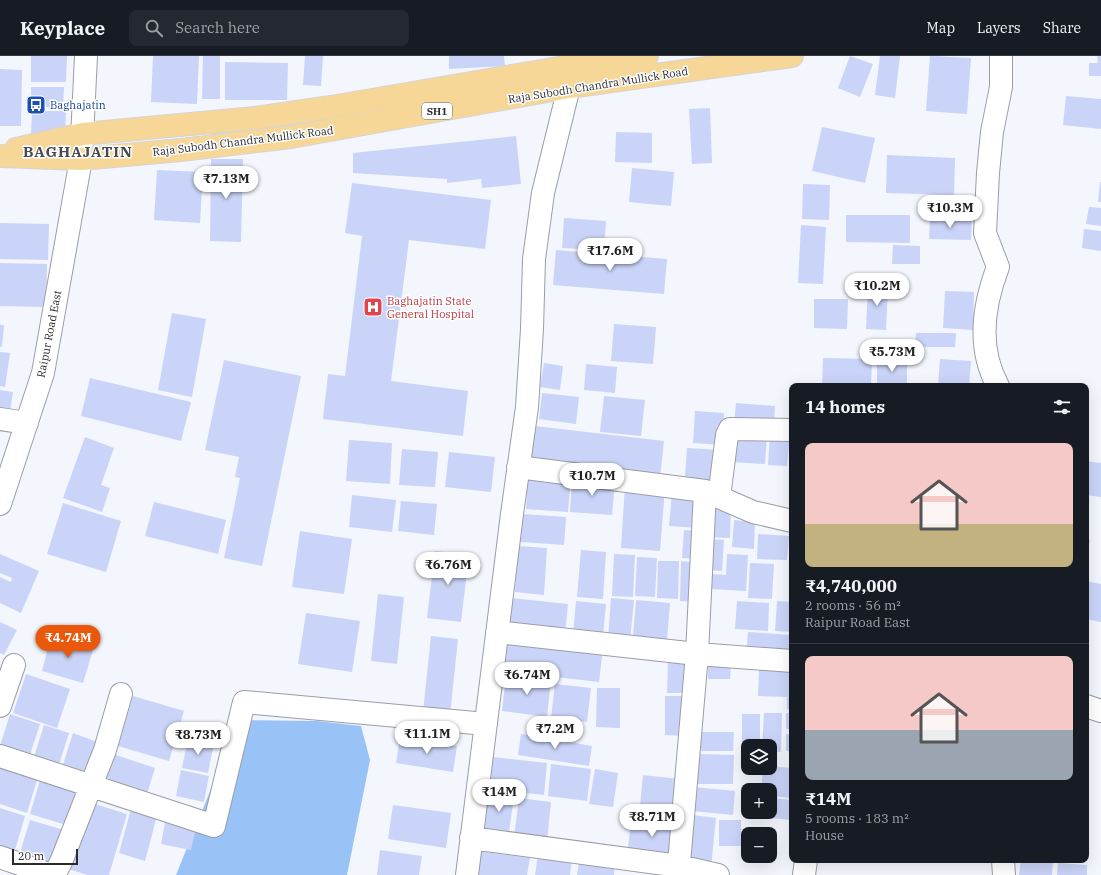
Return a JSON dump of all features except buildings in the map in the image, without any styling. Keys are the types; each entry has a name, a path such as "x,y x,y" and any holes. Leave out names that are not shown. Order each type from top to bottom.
{"main road":[{"name":"Raja Subodh Chandra Mullick Road","path":"0,152 83,134 255,118 571,70 647,56"},
{"name":"Raja Subodh Chandra Mullick Road","path":"0,156 80,159 181,150 291,137 571,70 792,56"}],"street":[{"name":"Raipur Road East","path":"0,504 44,373 80,159 83,134 86,56"},
{"path":"994,383 985,354 983,325 989,291 998,267 985,233 992,132 1001,87 1001,56"},
{"path":"467,875 518,467 527,407 532,329 534,259 543,193 571,70"},
{"path":"0,419 27,423"},
{"path":"679,870 712,494 727,435 730,429 789,430"},
{"path":"518,467 712,494 753,512 789,520"},
{"path":"497,632 697,654 789,661"},
{"path":"0,706 14,665"},
{"path":"0,856 53,875 61,862 105,750 121,694"},
{"path":"0,756 91,784 214,826 244,702 486,724"},
{"path":"1089,707 1101,711"},
{"path":"471,838 718,875"},
{"path":"804,875 806,863"},
{"path":"1004,863 1004,875"}],"water":[{"path":"239,720 317,721 361,726 370,760 347,875 176,875"}],"place":[{"name":"Baghajatin","path":"36,105"},
{"name":"Baghajatin State General Hospital","path":"373,307"}],"district":[{"name":"BAGHAJATIN","path":"78,151"}]}
